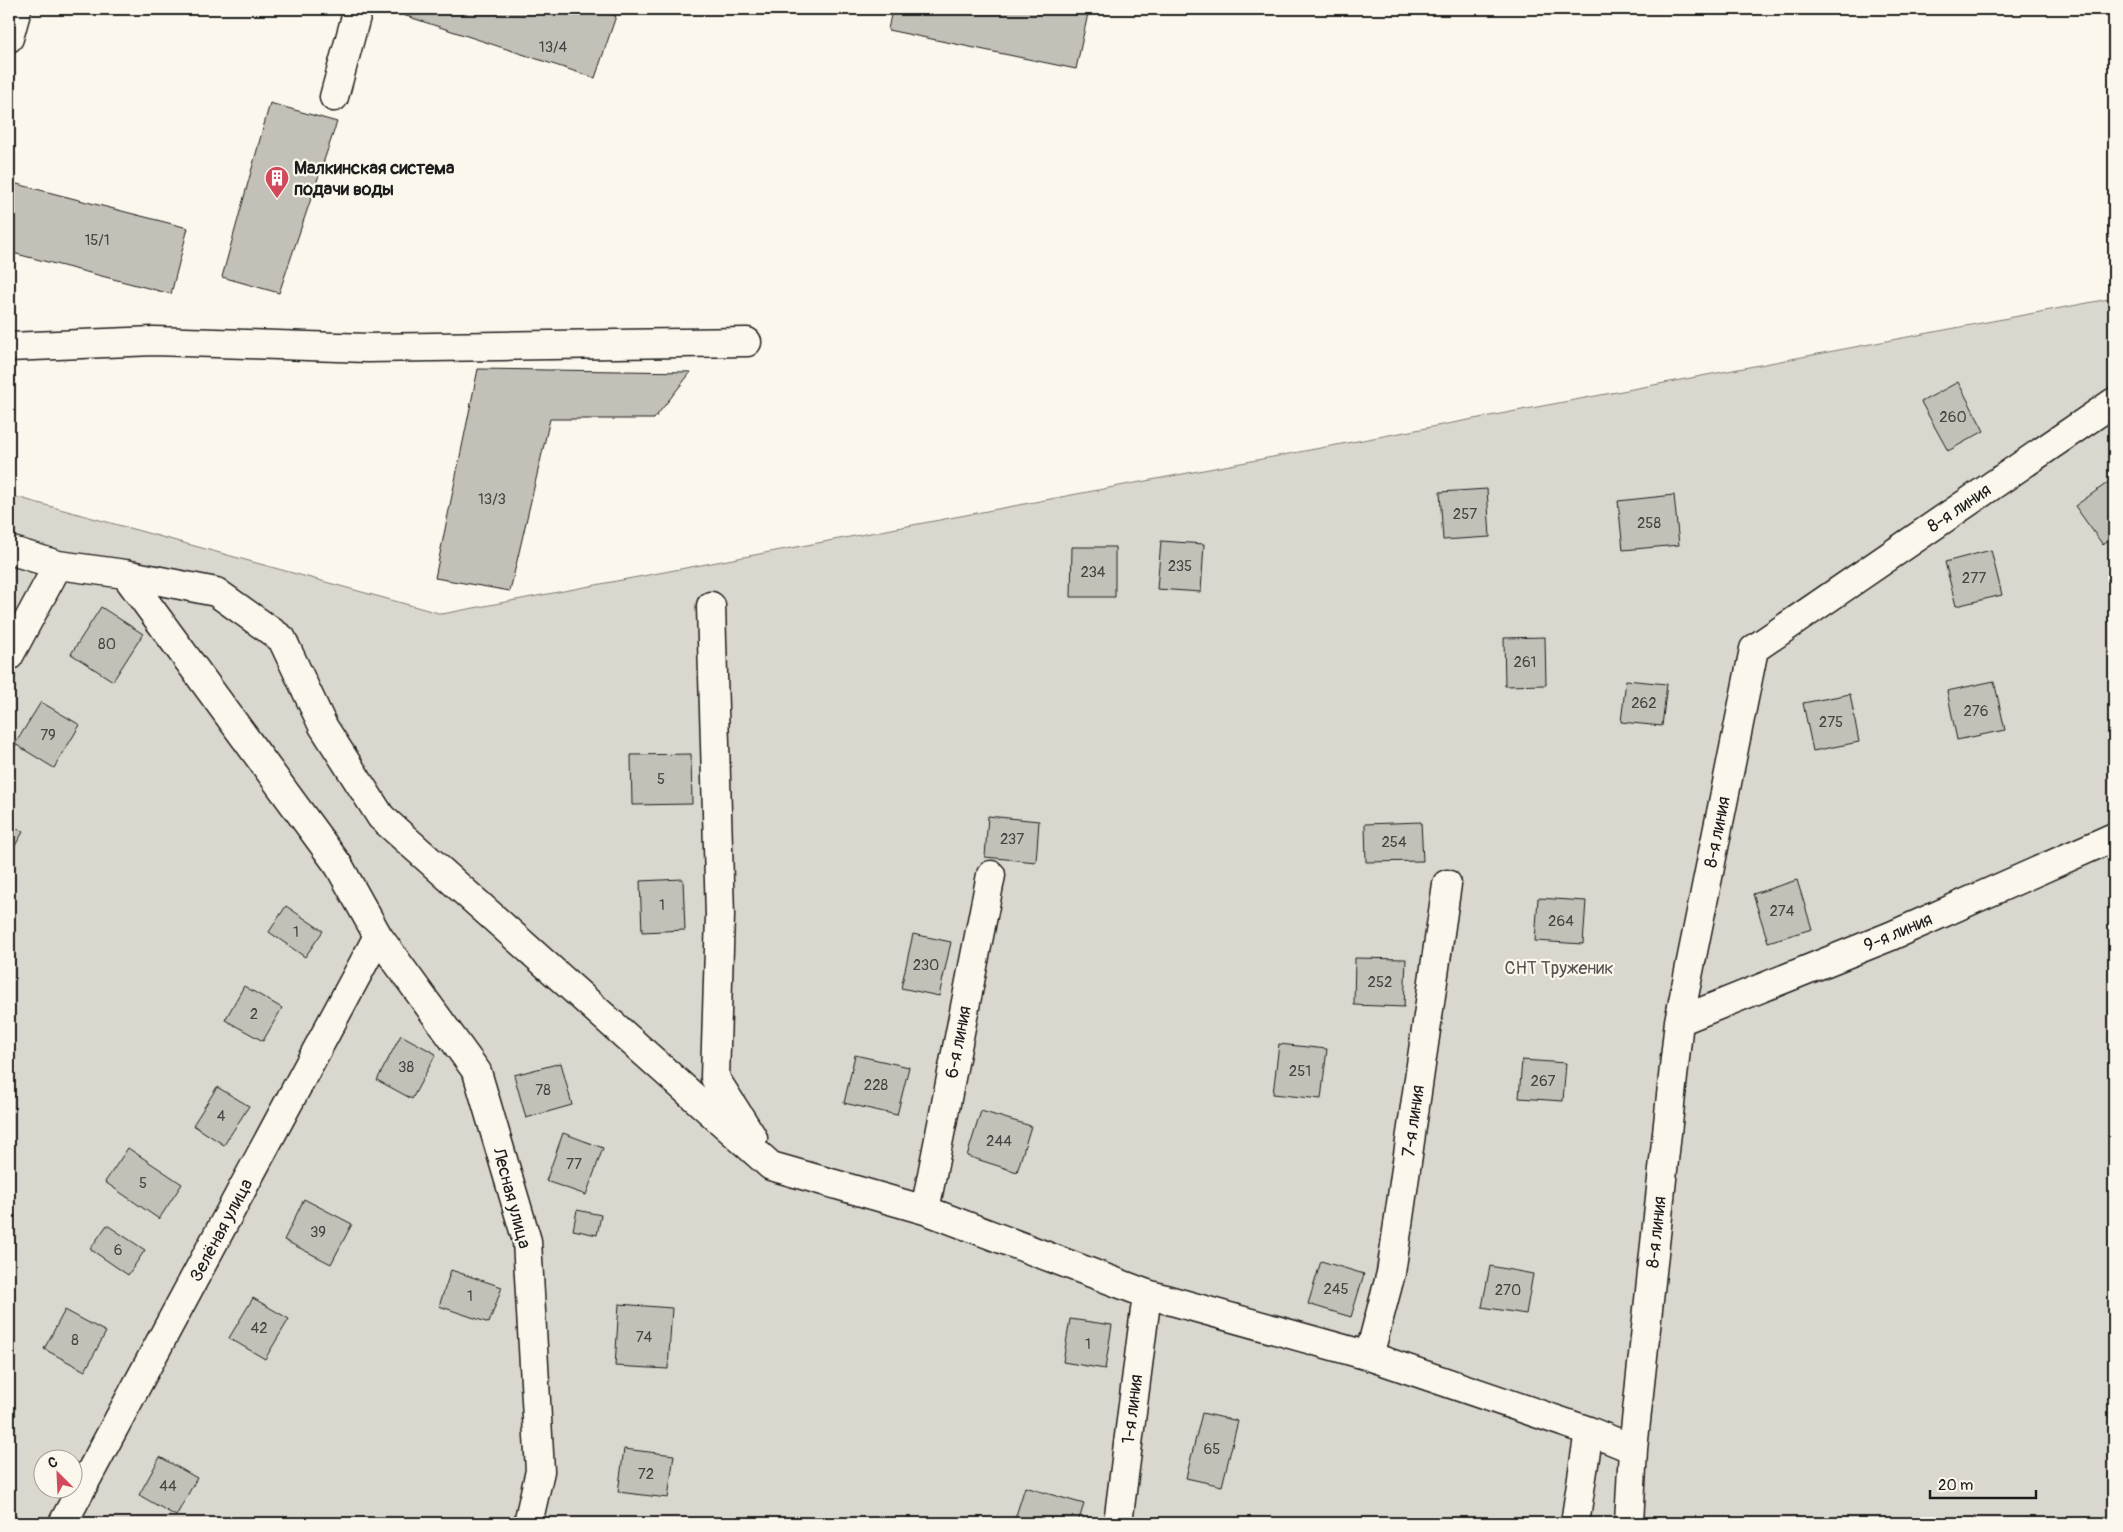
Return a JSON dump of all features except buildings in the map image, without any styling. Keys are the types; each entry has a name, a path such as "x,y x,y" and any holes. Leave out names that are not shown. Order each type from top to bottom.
{"street":[{"path":"9,38 17,9"},
{"path":"334,97 358,9"},
{"path":"9,347 154,341 367,348 747,342"},
{"name":"8-я линия","path":"1629,1523 1633,1449 1679,1022 1754,649 2114,402"},
{"path":"9,550 58,566 125,574 216,592 282,639 323,726 381,818 772,1166 925,1210 1147,1294 1369,1356 1589,1431 1633,1449"},
{"path":"9,656 58,566"},
{"name":"Лесная улица","path":"125,574 339,866 378,936 477,1072 527,1241 540,1471 528,1523"},
{"path":"711,606 720,916 715,1078 772,1166"},
{"name":"9-я линия","path":"1679,1022 1891,936 2114,837"},
{"name":"6-я линия","path":"925,1210 991,875"},
{"name":"7-я линия","path":"1369,1356 1391,1272 1447,884"},
{"name":"Зелёная улица","path":"63,1523 378,936"},
{"name":"1-я линия","path":"1118,1523 1147,1294"},
{"path":"1575,1523 1589,1431"}],"green space":[{"name":"СНТ Труженик","path":"2114,298 2114,1523 9,1523 9,495 442,614"}],"place":[{"name":"Малкинская система подачи воды","path":"277,199"}]}
